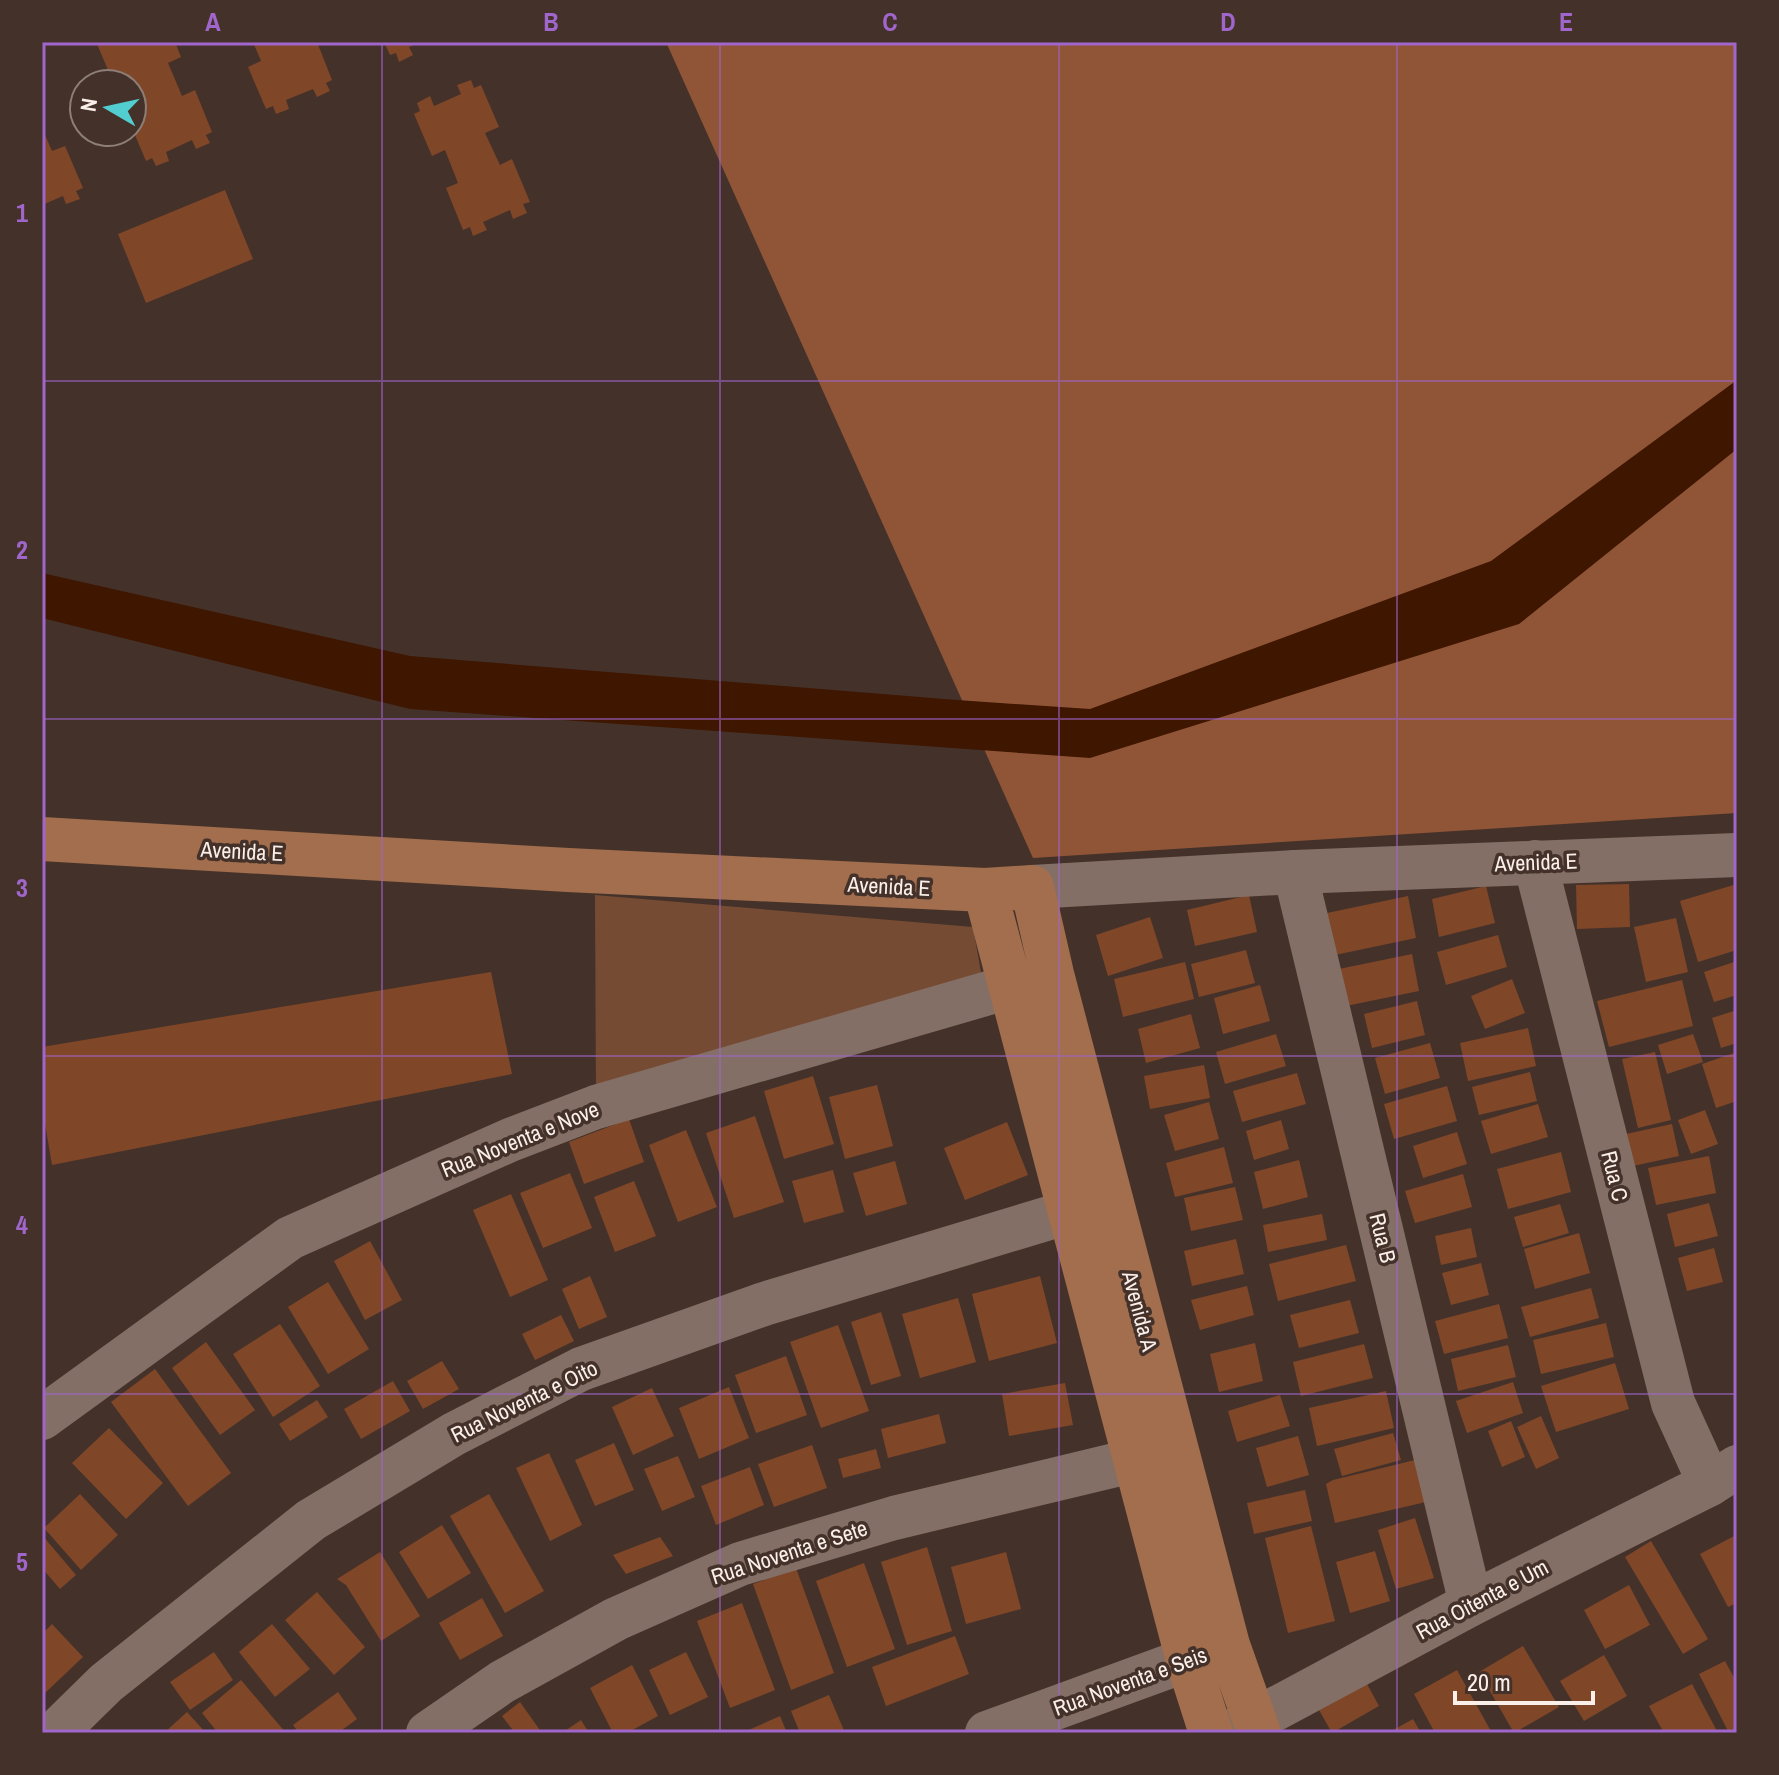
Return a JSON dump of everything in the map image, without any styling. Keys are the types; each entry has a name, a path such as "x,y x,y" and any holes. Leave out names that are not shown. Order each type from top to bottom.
{"main road":[{"name":"Avenida E","path":"42,839 568,870 985,890 1032,887"},
{"name":"Avenida A","path":"1032,887 1247,1729"},
{"name":"Avenida A","path":"985,890 1188,1661 1211,1733"}],"street":[{"name":"Avenida E","path":"1032,887 1295,872 1737,855"},
{"name":"Rua C","path":"1535,862 1673,1403 1724,1475"},
{"name":"Rua B","path":"1295,872 1471,1604"},
{"name":"Rua Noventa e Nove","path":"42,1418 290,1238 510,1140 596,1107 1052,974"},
{"name":"Rua Noventa e Oito","path":"55,1733 106,1683 311,1520 468,1427 581,1369 764,1304 1069,1212"},
{"name":"Rua Noventa e Sete","path":"428,1733 502,1682 616,1619 740,1564 894,1518 1136,1460"},
{"name":"Rua Oitenta e Um","path":"1247,1729 1471,1604 1724,1475"},
{"name":"Rua Noventa e Seis","path":"987,1733 1228,1645"}],"shaded area":[{"path":"666,42 1737,42 1737,813 1033,858"},
{"path":"1737,380 1737,449 1519,624 1090,758 410,709 42,618 42,573 410,656 1090,709 1491,561"},
{"path":"595,895 973,927 983,984 596,1103"}],"building":[{"path":"175,42 181,57 168,63 182,96 195,90 212,132 206,135 210,143 196,149 192,140 166,152 169,161 156,166 152,158 146,161 140,148 148,148 148,68 107,68 97,44"},
{"path":"253,42 317,42 332,80 326,83 330,91 317,97 313,89 286,100 289,109 276,114 273,106 266,109 248,67 261,61"},
{"path":"384,42 421,42 409,47 413,55 399,62 396,53 390,55"},
{"path":"471,80 474,88 481,85 499,127 485,133 500,165 512,159 530,202 523,204 527,213 513,219 510,210 483,222 487,230 473,236 470,227 463,230 446,188 458,183 445,150 432,156 414,114 420,111 417,103 430,96 434,106 461,94 457,85"},
{"path":"42,128 52,151 65,146 83,188 76,191 80,199 66,204 63,196 42,205"},
{"path":"225,190 253,259 146,303 118,234"},
{"path":"1629,884 1630,927 1577,929 1576,885"},
{"path":"1737,884 1737,950 1698,962 1680,901"},
{"path":"1486,886 1495,923 1439,937 1432,899"},
{"path":"1249,895 1257,932 1195,946 1187,910"},
{"path":"1408,896 1416,938 1335,955 1327,913"},
{"path":"1150,917 1163,958 1108,976 1096,935"},
{"path":"1676,918 1688,972 1646,982 1634,927"},
{"path":"1498,935 1507,967 1446,985 1437,952"},
{"path":"1246,950 1255,983 1199,997 1191,964"},
{"path":"1412,954 1419,991 1341,1007 1334,970"},
{"path":"1737,961 1737,995 1714,1002 1704,972"},
{"path":"1185,962 1194,999 1123,1017 1114,979"},
{"path":"491,972 512,1074 52,1165 42,1106 42,1047"},
{"path":"1512,979 1525,1013 1485,1029 1471,996"},
{"path":"1682,980 1693,1026 1609,1047 1597,1001"},
{"path":"1260,985 1270,1021 1223,1034 1214,998"},
{"path":"1417,1001 1425,1035 1372,1048 1364,1014"},
{"path":"1737,1010 1737,1043 1721,1048 1712,1018"},
{"path":"1191,1014 1200,1048 1146,1063 1138,1029"},
{"path":"1528,1028 1536,1066 1468,1081 1460,1043"},
{"path":"1276,1034 1286,1066 1225,1084 1216,1052"},
{"path":"1693,1034 1703,1062 1667,1074 1658,1045"},
{"path":"1430,1043 1440,1078 1385,1094 1375,1058"},
{"path":"1655,1052 1671,1120 1638,1128 1622,1059"},
{"path":"1737,1052 1737,1101 1716,1108 1702,1064"},
{"path":"1204,1065 1210,1098 1150,1109 1144,1076"},
{"path":"1530,1072 1537,1101 1479,1115 1472,1087"},
{"path":"1297,1073 1306,1104 1242,1122 1233,1091"},
{"path":"813,1076 834,1144 784,1159 764,1091"},
{"path":"877,1085 893,1146 845,1159 829,1097"},
{"path":"1447,1086 1457,1121 1394,1139 1384,1104"},
{"path":"1209,1102 1219,1139 1175,1151 1164,1115"},
{"path":"1538,1104 1548,1137 1491,1154 1481,1121"},
{"path":"1705,1110 1718,1144 1691,1154 1678,1120"},
{"path":"755,1116 784,1202 734,1218 706,1133"},
{"path":"629,1119 644,1162 584,1184 569,1142"},
{"path":"1281,1120 1289,1149 1254,1160 1246,1131"},
{"path":"1007,1122 1028,1175 965,1200 944,1148"},
{"path":"1672,1124 1679,1156 1633,1166 1626,1134"},
{"path":"686,1130 717,1207 678,1222 649,1145"},
{"path":"1457,1132 1467,1164 1423,1178 1413,1146"},
{"path":"1224,1147 1233,1183 1175,1197 1166,1163"},
{"path":"1561,1152 1571,1192 1508,1209 1497,1169"},
{"path":"1709,1156 1716,1193 1656,1205 1648,1168"},
{"path":"1299,1160 1308,1197 1263,1209 1254,1172"},
{"path":"895,1161 907,1204 866,1216 853,1173"},
{"path":"833,1170 844,1212 804,1223 792,1181"},
{"path":"570,1173 592,1228 543,1248 520,1193"},
{"path":"1463,1174 1472,1207 1415,1223 1405,1191"},
{"path":"634,1181 656,1236 615,1252 594,1197"},
{"path":"1235,1187 1243,1220 1191,1231 1184,1198"},
{"path":"511,1194 548,1280 510,1297 473,1210"},
{"path":"1709,1203 1718,1236 1675,1247 1667,1214"},
{"path":"1560,1204 1569,1233 1523,1247 1514,1217"},
{"path":"1322,1214 1327,1240 1268,1252 1263,1225"},
{"path":"1471,1228 1477,1257 1441,1265 1435,1236"},
{"path":"1579,1233 1590,1273 1535,1289 1524,1249"},
{"path":"1236,1239 1244,1274 1192,1286 1184,1251"},
{"path":"370,1241 402,1300 365,1320 334,1261"},
{"path":"1346,1245 1356,1281 1278,1301 1269,1264"},
{"path":"1714,1248 1723,1282 1687,1291 1678,1258"},
{"path":"1481,1263 1489,1295 1451,1305 1442,1273"},
{"path":"590,1276 607,1317 579,1329 562,1289"},
{"path":"1040,1276 1057,1343 989,1361 972,1294"},
{"path":"328,1282 369,1349 328,1374 288,1307"},
{"path":"1247,1286 1254,1315 1200,1330 1191,1300"},
{"path":"1591,1288 1599,1318 1530,1337 1521,1307"},
{"path":"958,1298 976,1362 920,1378 902,1314"},
{"path":"1350,1300 1359,1333 1299,1348 1290,1315"},
{"path":"1499,1304 1508,1338 1444,1354 1435,1321"},
{"path":"881,1312 901,1376 871,1385 851,1322"},
{"path":"561,1315 574,1341 535,1360 522,1334"},
{"path":"1606,1323 1614,1357 1541,1374 1533,1340"},
{"path":"280,1324 320,1386 273,1417 233,1354"},
{"path":"838,1325 869,1411 821,1428 790,1342"},
{"path":"206,1342 255,1410 220,1435 172,1368"},
{"path":"1255,1343 1263,1381 1219,1392 1210,1354"},
{"path":"1364,1344 1373,1378 1301,1396 1293,1362"},
{"path":"1508,1345 1516,1377 1458,1391 1451,1359"},
{"path":"786,1356 807,1415 756,1433 735,1375"},
{"path":"442,1361 459,1389 423,1409 407,1381"},
{"path":"1615,1363 1629,1409 1556,1432 1541,1386"},
{"path":"155,1369 231,1473 188,1506 111,1402"},
{"path":"393,1381 410,1411 361,1439 344,1409"},
{"path":"1513,1382 1523,1413 1467,1433 1456,1401"},
{"path":"1065,1383 1073,1425 1009,1436 1002,1394"},
{"path":"729,1387 749,1438 699,1459 679,1408"},
{"path":"652,1388 674,1436 633,1455 612,1407"},
{"path":"1386,1391 1394,1428 1317,1446 1309,1408"},
{"path":"1280,1395 1290,1426 1237,1442 1228,1411"},
{"path":"317,1400 328,1417 290,1441 279,1424"},
{"path":"939,1414 946,1443 888,1458 881,1429"},
{"path":"1541,1416 1559,1458 1536,1469 1517,1427"},
{"path":"1511,1421 1525,1457 1502,1467 1488,1431"},
{"path":"109,1428 163,1483 126,1519 72,1463"},
{"path":"1393,1433 1401,1460 1342,1476 1334,1449"},
{"path":"1298,1436 1309,1475 1267,1487 1256,1448"},
{"path":"614,1443 634,1490 595,1506 575,1460"},
{"path":"812,1445 827,1488 774,1507 758,1464"},
{"path":"876,1449 881,1468 843,1478 838,1459"},
{"path":"549,1453 582,1525 550,1541 516,1468"},
{"path":"678,1456 695,1497 662,1511 644,1469"},
{"path":"1415,1460 1426,1502 1335,1523 1326,1484"},
{"path":"750,1467 764,1505 716,1525 701,1486"},
{"path":"1305,1490 1312,1521 1254,1534 1247,1503"},
{"path":"80,1494 118,1535 81,1570 44,1528"},
{"path":"489,1494 544,1591 505,1613 450,1516"},
{"path":"1415,1518 1434,1578 1396,1589 1378,1530"},
{"path":"442,1525 471,1573 428,1599 399,1552"},
{"path":"1311,1526 1335,1621 1288,1633 1265,1538"},
{"path":"42,1535 76,1575 60,1589 42,1568"},
{"path":"1736,1535 1737,1603 1728,1607 1700,1554"},
{"path":"660,1537 673,1556 626,1574 613,1555"},
{"path":"1651,1541 1708,1639 1683,1654 1625,1557"},
{"path":"927,1547 952,1631 907,1645 881,1562"},
{"path":"1375,1551 1390,1601 1350,1613 1336,1562"},
{"path":"380,1552 420,1616 381,1641 346,1585 337,1579"},
{"path":"1006,1552 1021,1609 966,1624 951,1567"},
{"path":"864,1563 895,1649 847,1667 816,1581"},
{"path":"796,1568 834,1673 791,1690 753,1584"},
{"path":"1629,1585 1650,1625 1605,1649 1584,1610"},
{"path":"317,1592 365,1647 334,1675 285,1620"},
{"path":"482,1598 503,1636 460,1660 439,1623"},
{"path":"742,1603 775,1690 730,1708 697,1621"},
{"path":"52,1624 83,1657 44,1694 42,1634"},
{"path":"272,1624 310,1669 275,1697 239,1652"},
{"path":"955,1636 969,1674 886,1706 872,1667"},
{"path":"1523,1646 1559,1707 1514,1733 1479,1672"},
{"path":"214,1652 233,1680 190,1710 170,1682"},
{"path":"686,1652 708,1697 670,1715 649,1670"},
{"path":"1604,1655 1627,1696 1584,1721 1560,1681"},
{"path":"1725,1661 1737,1683 1737,1733 1729,1733 1699,1674"},
{"path":"632,1665 658,1716 627,1733 613,1733 590,1688"},
{"path":"1457,1670 1492,1733 1435,1733 1414,1694"},
{"path":"241,1680 286,1733 218,1733 202,1713"},
{"path":"1367,1684 1379,1706 1332,1733 1319,1710"},
{"path":"1692,1684 1718,1733 1664,1733 1649,1706"},
{"path":"338,1692 357,1719 338,1733 299,1733 293,1725"},
{"path":"829,1695 845,1733 800,1733 791,1711"},
{"path":"520,1702 542,1733 515,1733 502,1716"},
{"path":"187,1712 206,1733 164,1733"},
{"path":"780,1716 787,1733 742,1733"},
{"path":"1413,1719 1421,1733 1388,1733"},
{"path":"581,1720 589,1733 562,1733"}]}
